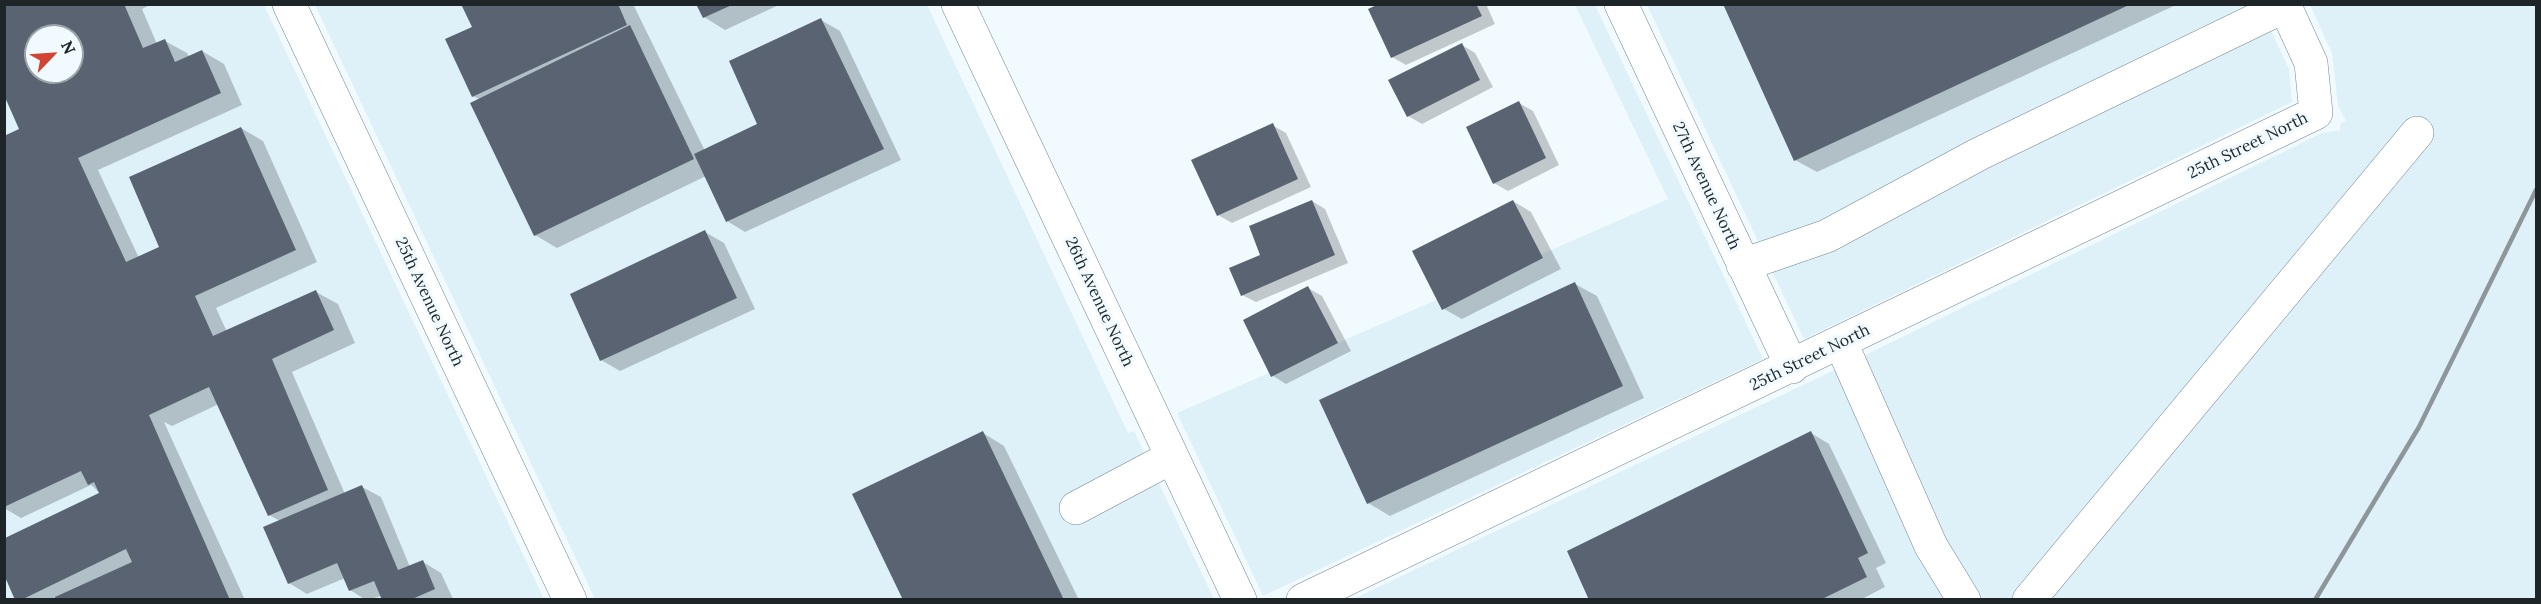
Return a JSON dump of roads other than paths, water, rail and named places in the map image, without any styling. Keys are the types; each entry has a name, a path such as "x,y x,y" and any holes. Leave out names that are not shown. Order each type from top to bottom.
{"street":[{"name":"25th Avenue North","path":"289,4 570,600"},
{"name":"26th Avenue North","path":"958,4 1239,600"},
{"name":"27th Avenue North","path":"1621,4 1792,367"},
{"path":"1743,265 1827,236 1979,154 2285,5"},
{"name":"25th Street North","path":"1303,600 1792,367 2316,113 2311,63 2285,5"},
{"path":"2029,600 2417,133"},
{"path":"1841,343 1931,546 1964,600"},
{"path":"1076,508 1172,457"}],"railway":[{"path":"2315,600 2419,427 2536,190"}]}
